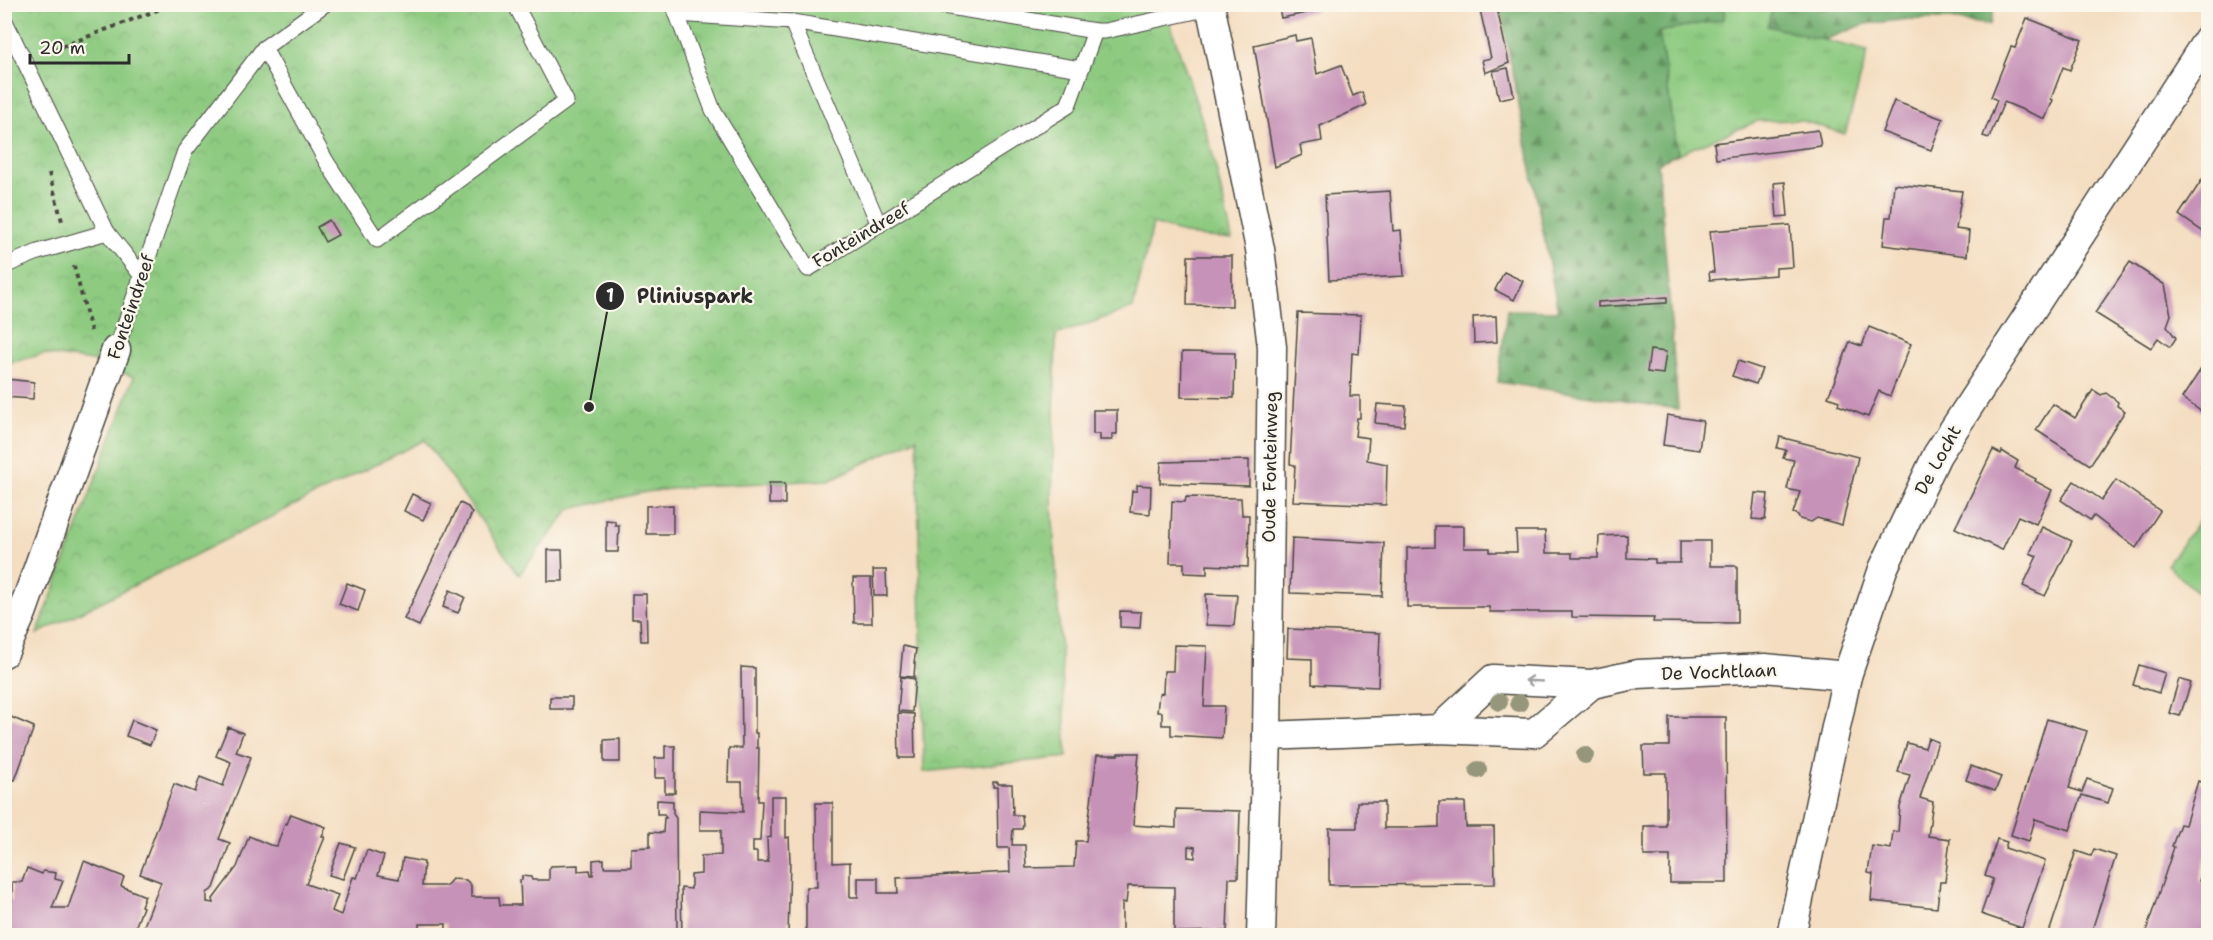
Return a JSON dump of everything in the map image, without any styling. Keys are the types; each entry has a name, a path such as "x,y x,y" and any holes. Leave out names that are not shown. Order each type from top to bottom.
{"street":[{"name":"Oude Fonteinweg","path":"1210,6 1260,249 1272,347 1267,736 1261,936"},
{"name":"De Locht","path":"1791,936 1847,676 1883,570 1937,455 2208,39"},
{"name":"Fonteindreef","path":"4,653 22,613 117,350"},
{"name":"De Vochtlaan","path":"1438,729 1493,679 1592,684 1638,674 1765,668 1847,676"},
{"name":"De Vochtlaan","path":"1267,736 1438,729 1534,733 1592,684"}],"lane":[{"name":"Fonteindreef","path":"117,350 185,151 264,48 325,4"},
{"path":"264,48 326,161 377,240 566,100 515,4"},
{"path":"930,4 1095,31 1105,31 1210,6"},
{"path":"675,9 792,22 1081,69"},
{"name":"Fonteindreef","path":"675,9 713,110 808,269 1068,106 1095,31"},
{"path":"4,19 107,232 142,276"},
{"path":"792,22 879,225"},
{"path":"5,265 38,252 107,232"}],"path":[{"path":"26,61 173,4"},
{"path":"49,172 92,330 88,339"}],"green space":[{"path":"1774,4 1995,5 1990,25 1949,19 1909,19 1865,24 1824,40 1767,26"},
{"path":"5,5 1164,5 1211,147 1232,239 1194,236 1153,224 1133,308 1056,335 1052,504 1067,757 924,772 917,438 829,480 696,486 646,492 570,509 519,575 425,440 37,634 134,377 92,361 44,354 5,364"},
{"path":"1500,5 1725,5 1724,19 1659,32 1678,154 1658,163 1678,409 1498,382 1507,310 1558,311"},
{"path":"1725,5 1774,5 1768,26 1868,51 1845,134 1800,120 1758,121 1678,154 1659,32 1723,19"},
{"path":"2208,508 2208,602 2167,565"}],"building":[{"path":"1278,4 1315,4 1317,11 1281,18"},
{"path":"1496,4 1509,63 1485,73 1482,60 1491,58 1480,10"},
{"path":"2027,18 2082,40 2070,70 2063,67 2045,119 2004,102 1989,138 1983,136 1997,100 1991,97 2011,47 2015,48"},
{"path":"1295,35 1296,41 1311,38 1317,74 1341,65 1353,96 1362,92 1366,105 1320,126 1322,141 1300,145 1302,155 1275,167 1254,45"},
{"path":"1508,68 1514,96 1499,99 1493,71"},
{"path":"1894,101 1943,119 1931,150 1882,132"},
{"path":"1818,130 1821,146 1716,159 1714,143"},
{"path":"2208,173 2208,235 2179,215"},
{"path":"1785,182 1788,216 1777,217 1774,183"},
{"path":"1894,184 1962,191 1956,229 1969,231 1967,256 1883,245 1886,217 1891,217"},
{"path":"1390,191 1393,231 1401,230 1404,276 1329,280 1325,195"},
{"path":"329,220 338,235 325,242 317,227"},
{"path":"1790,225 1793,267 1776,268 1776,275 1710,280 1709,272 1714,272 1710,231"},
{"path":"1188,256 1232,256 1232,306 1187,305"},
{"path":"2130,262 2165,285 2171,315 2167,326 2176,338 2170,347 2158,338 2151,348 2095,313"},
{"path":"1504,272 1523,281 1514,300 1495,290"},
{"path":"1667,297 1667,303 1598,307 1598,302"},
{"path":"1298,313 1361,315 1359,354 1352,353 1350,396 1360,396 1360,418 1357,418 1355,436 1369,438 1367,460 1387,464 1386,505 1293,501 1295,465 1290,464"},
{"path":"1496,316 1497,342 1474,343 1473,317"},
{"path":"1869,327 1911,344 1890,396 1879,391 1868,417 1838,405 1839,401 1828,397 1850,342 1862,346"},
{"path":"1650,350 1666,352 1663,374 1647,372"},
{"path":"1182,352 1235,353 1234,398 1181,397"},
{"path":"2207,360 2208,409 2205,414 2182,398"},
{"path":"1738,361 1762,369 1756,384 1732,376"},
{"path":"6,379 34,382 33,399 4,397"},
{"path":"2093,390 2101,395 2106,393 2118,402 2117,406 2125,411 2090,465 2036,430 2053,404 2075,418"},
{"path":"1377,404 1406,406 1404,426 1375,423"},
{"path":"1093,410 1117,410 1117,434 1112,434 1112,440 1100,440 1100,434 1093,434"},
{"path":"1667,415 1703,421 1699,450 1663,445"},
{"path":"1780,437 1858,457 1842,525 1817,518 1811,522 1800,519 1793,513 1800,492 1787,489 1794,460 1783,458 1786,450 1777,448"},
{"path":"1993,450 2001,454 2002,451 2018,461 2015,468 2052,490 2036,524 2018,516 2002,550 1955,528"},
{"path":"2208,450 2208,469 2201,466"},
{"path":"1249,460 1249,486 1160,483 1161,462"},
{"path":"2116,480 2160,511 2136,548 2094,516 2090,520 2061,500 2074,481 2102,500"},
{"path":"769,483 785,483 785,504 769,504"},
{"path":"1137,485 1151,486 1150,514 1130,512 1132,491 1137,491"},
{"path":"1755,493 1768,494 1765,520 1752,519"},
{"path":"412,494 431,503 423,520 404,511"},
{"path":"1186,497 1241,498 1242,515 1249,515 1248,567 1207,565 1207,574 1184,573 1184,563 1170,563 1172,501 1185,502"},
{"path":"460,503 468,507 472,513 419,626 404,619"},
{"path":"673,505 673,534 646,534 646,506"},
{"path":"606,520 615,521 615,525 619,525 618,552 606,552"},
{"path":"1435,526 1464,526 1464,548 1490,548 1490,552 1517,552 1516,531 1545,531 1546,553 1572,553 1572,558 1598,558 1599,536 1627,535 1627,558 1655,559 1655,563 1680,563 1680,541 1710,541 1710,566 1737,566 1737,623 1653,622 1654,618 1572,617 1572,612 1490,612 1489,607 1407,607 1407,548 1435,547"},
{"path":"2042,527 2072,541 2045,596 2023,586 2037,556 2030,553"},
{"path":"1292,538 1384,543 1382,596 1290,593"},
{"path":"548,550 562,550 563,581 548,581"},
{"path":"873,570 886,570 887,596 874,596"},
{"path":"853,578 871,578 872,623 854,623"},
{"path":"347,583 365,590 358,611 339,604"},
{"path":"450,590 465,597 458,613 443,607"},
{"path":"632,594 646,594 647,641 641,641 640,619 632,619"},
{"path":"1206,594 1237,595 1234,626 1206,625"},
{"path":"1120,611 1141,612 1140,628 1120,627"},
{"path":"1288,629 1380,633 1378,687 1312,684 1312,659 1287,658"},
{"path":"1174,645 1207,646 1204,706 1224,706 1222,738 1171,735 1171,725 1162,725 1162,712 1157,712 1159,694 1163,693 1164,671 1173,671"},
{"path":"903,646 916,649 914,677 900,676"},
{"path":"2139,665 2165,673 2159,693 2133,685"},
{"path":"741,667 755,668 755,733 757,733 757,748 759,748 758,801 762,801 760,841 753,841 753,852 757,852 757,862 768,862 767,838 771,837 771,796 786,796 786,838 789,837 790,861 788,936 682,936 681,888 691,889 691,875 701,874 701,856 721,855 721,830 700,830 700,810 743,812 742,782 728,782 729,748 742,748"},
{"path":"901,677 915,679 912,712 898,711"},
{"path":"2179,679 2191,683 2180,716 2169,713"},
{"path":"550,697 572,697 572,709 550,709"},
{"path":"898,713 914,714 915,758 899,758"},
{"path":"11,717 34,727 15,780 4,777 4,736"},
{"path":"1669,717 1726,717 1727,883 1670,883 1670,856 1644,856 1644,826 1666,826 1666,773 1644,773 1643,746 1669,746"},
{"path":"2047,719 2087,731 2069,788 2082,792 2087,779 2113,788 2108,803 2082,795 2070,830 2035,819 2029,841 2011,835"},
{"path":"132,720 156,730 150,745 126,736"},
{"path":"228,727 243,733 236,752 251,757 219,839 230,843 214,888 207,893 207,902 214,903 213,899 237,867 249,836 277,846 285,823 287,824 291,814 326,827 322,837 325,837 306,884 338,895 332,911 341,915 353,877 357,878 367,850 384,856 378,875 399,879 403,858 424,862 422,886 446,886 452,879 466,880 471,885 471,897 499,897 500,905 521,905 520,880 522,876 531,877 532,880 549,880 551,866 578,865 578,871 590,870 593,875 593,860 604,859 604,867 631,867 631,848 650,847 650,832 663,833 664,818 666,818 664,814 657,814 657,800 673,801 673,814 676,818 677,936 446,936 446,924 419,924 419,936 140,936 161,882 140,874 174,784 195,792 200,777 223,786 231,762 216,756"},
{"path":"1928,738 1938,742 1920,798 1933,802 1928,836 1950,839 1945,882 1940,882 1937,908 1871,901 1873,874 1868,873 1872,846 1891,849 1893,831 1898,832 1900,807 1910,775 1898,772 1907,743 1925,748"},
{"path":"620,739 620,762 604,762 604,740"},
{"path":"665,746 675,746 675,793 665,793 665,778 655,778 655,758 665,758"},
{"path":"1118,753 1139,753 1133,825 1176,828 1176,809 1240,811 1238,878 1229,878 1227,931 1174,932 1174,887 1128,886 1126,903 1122,902 1122,936 806,936 806,887 817,887 816,803 833,803 833,863 850,862 850,897 858,897 858,878 878,878 878,893 898,893 897,878 1010,872 1009,848 998,848 997,787 993,787 993,782 1012,784 1013,815 1022,815 1023,825 1022,829 1013,829 1012,845 1025,845 1026,868 1074,867 1076,841 1086,841 1097,755 1118,755","holes":["1188,846 1195,847 1195,858 1188,857"]},
{"path":"1971,766 2001,777 1995,791 1966,780"},
{"path":"2198,781 2208,785 2208,851 2199,881 2208,884 2208,936 2149,936 2145,934 2174,847 2172,846 2180,824 2185,825"},
{"path":"1357,802 1384,802 1384,828 1412,828 1439,827 1439,802 1465,802 1466,827 1494,827 1495,884 1329,885 1329,828 1357,828"},
{"path":"1997,839 2007,842 2005,848 2045,861 2022,928 1981,914 1993,879 1985,876"},
{"path":"341,843 355,847 343,879 329,875"},
{"path":"2094,849 2116,856 2090,936 2048,936 2076,851 2091,856"},
{"path":"84,861 124,877 121,886 145,896 132,936 4,936 4,901 12,901 12,882 22,882 27,868 42,874 43,871 56,873 55,879 63,881 52,908 68,908"}],"place":[{"name":"Pliniuspark","path":"589,407"}]}
